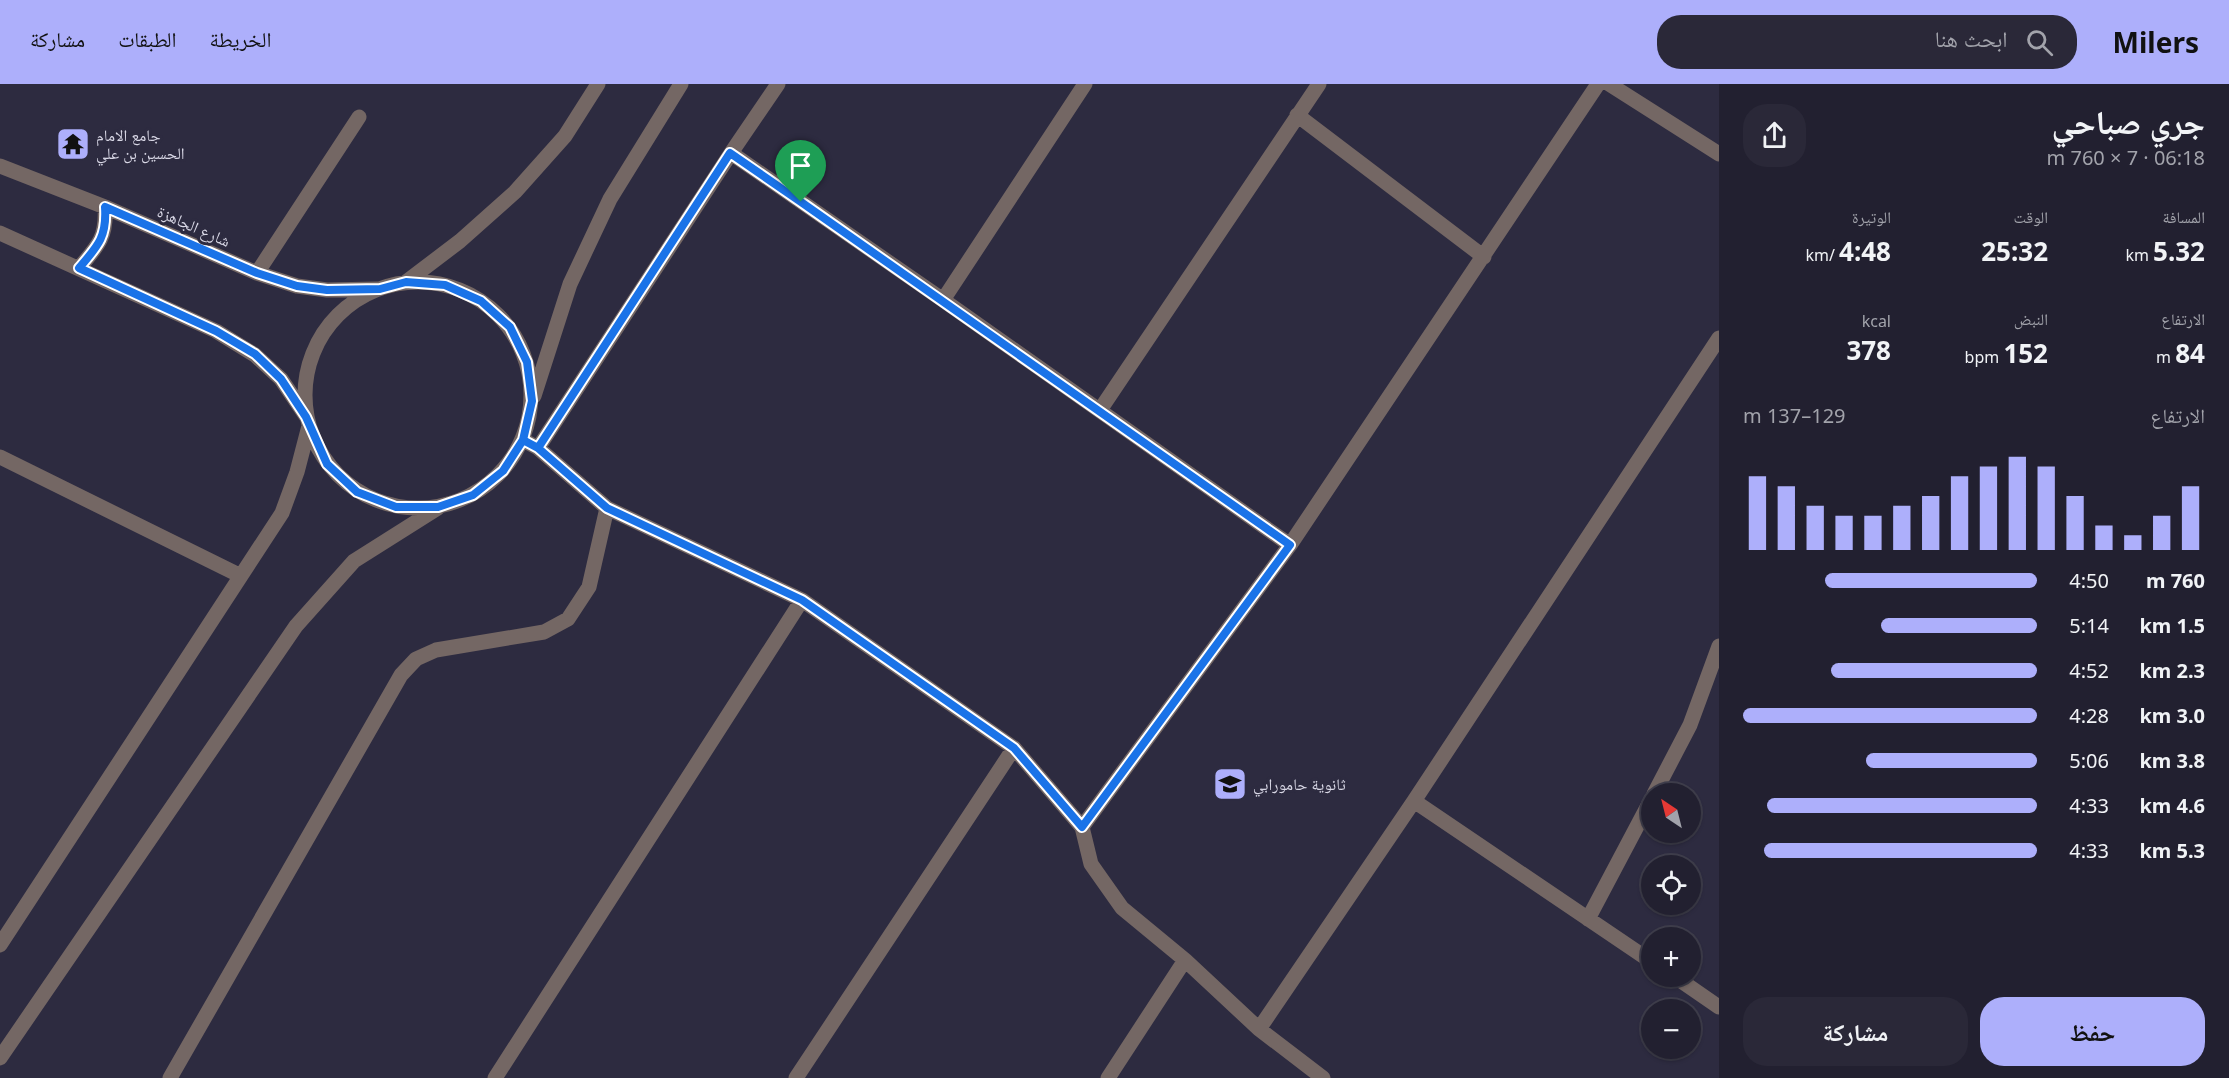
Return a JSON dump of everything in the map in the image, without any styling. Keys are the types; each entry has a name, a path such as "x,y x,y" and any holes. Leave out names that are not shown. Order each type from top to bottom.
{"street":[{"path":"406,282 460,241 515,192 565,136 598,84"},
{"path":"0,1058 296,626 354,561 438,507 473,495 503,471 523,440 532,401 570,284 610,199 681,84"},
{"path":"538,448 730,153 778,84"},
{"path":"942,300 1085,84"},
{"path":"1100,410 1319,84"},
{"path":"1082,827 1290,545 1598,84"},
{"path":"1610,84 1719,154"},
{"path":"1297,115 1484,257"},
{"path":"257,273 359,117"},
{"path":"730,153 1290,545"},
{"name":"شارع الجاهزة","path":"0,166 105,207 257,273 297,286 327,290 380,289"},
{"path":"79,268 103,239 106,223 105,207"},
{"path":"0,233 216,331 255,354 281,379 307,422 327,464 357,492 396,507 438,507"},
{"path":"1,942 282,513 297,472 307,422 306,377 320,339 345,309 380,289 406,282 445,285 481,301 510,327 527,362 532,401"},
{"path":"1259,1029 1414,801 1719,338"},
{"path":"523,440 538,448 607,508 802,600 1014,748 1082,827 1091,864 1122,908 1185,960 1259,1029 1323,1078"},
{"path":"0,456 241,576"},
{"path":"170,1078 400,675 416,659 436,650 544,632 568,620 589,587 607,508"},
{"path":"495,1078 802,600"},
{"path":"1660,783 1690,725 1719,646"},
{"path":"796,1078 1014,748"},
{"path":"1414,801 1641,955"},
{"path":"1588,919 1641,819"},
{"path":"1108,1078 1185,960"},
{"path":"1690,987 1719,1007"}],"place":[{"name":"جامع الامام الحسين بن علي","path":"73,144"},
{"name":"ثانوية حامورابي","path":"1230,784"}],"route":[{"path":"801,202 730,153 538,448 523,440 532,401 527,362 510,327 481,301 445,285 406,282 380,289 327,290 297,286 257,273 105,207 106,223 103,239 79,268 216,331 255,354 281,379 306,417 327,464 357,492 396,507 438,507 473,495 503,471 523,440 538,448 607,508 802,600 1014,748 1082,827 1290,545 801,202"}]}
